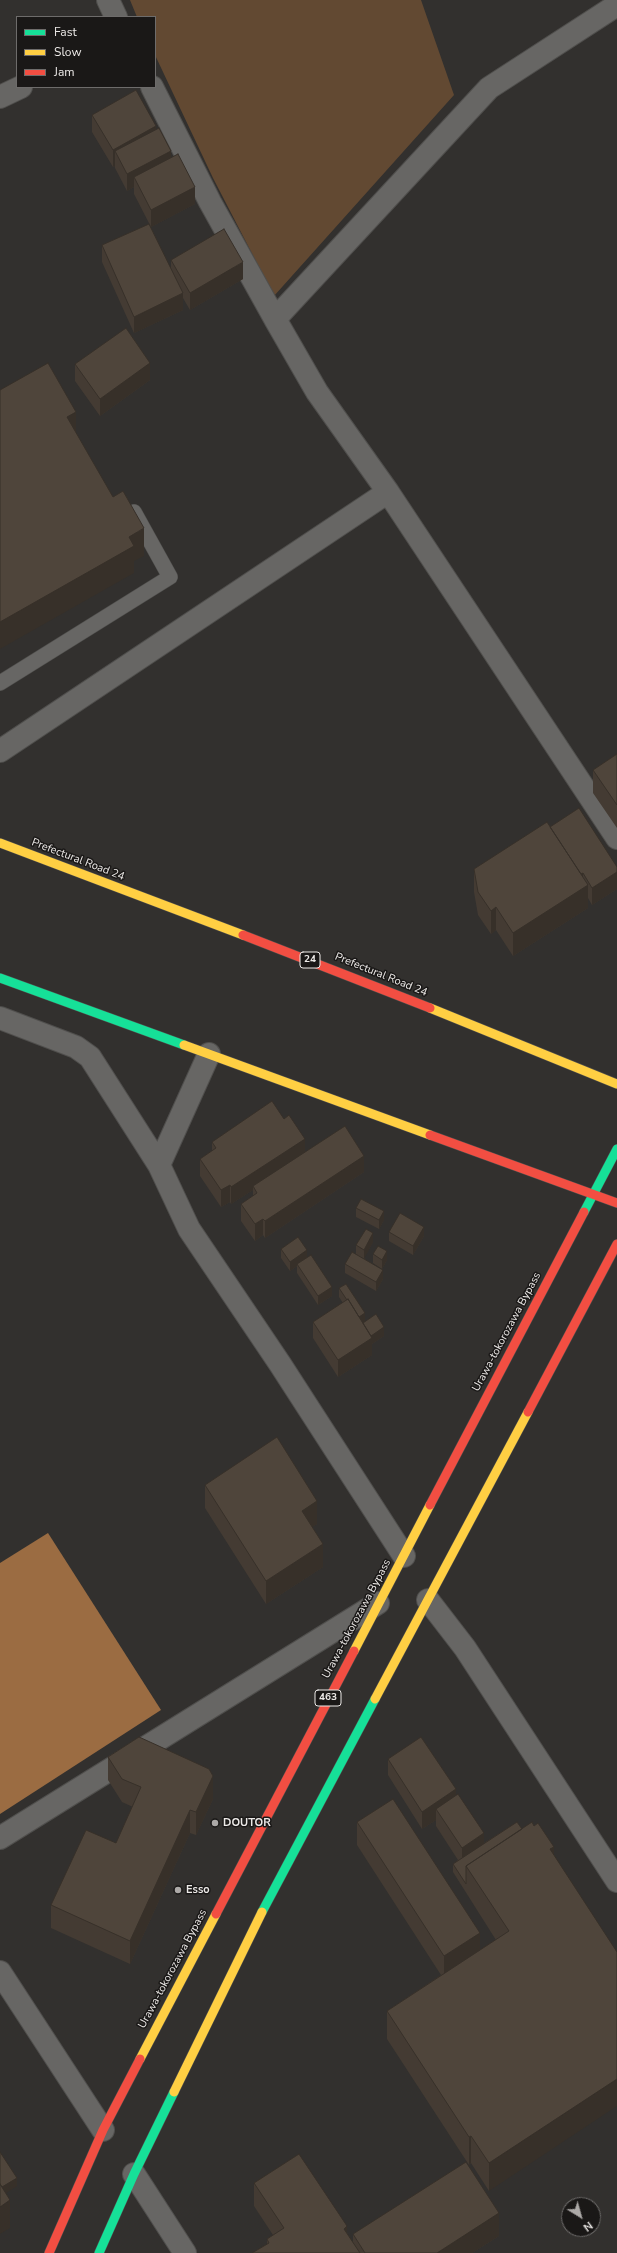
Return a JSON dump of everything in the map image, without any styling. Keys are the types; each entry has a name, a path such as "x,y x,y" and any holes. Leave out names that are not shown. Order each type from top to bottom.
{"main road":[{"name":"Prefectural Road 24","path":"0,843 324,965 617,1084"},
{"path":"0,978 617,1203"},
{"name":"Urawa-tokorozawa Bypass","path":"49,2253 103,2130 617,1149"},
{"path":"99,2253 134,2174 264,1908 617,1244"}],"street":[{"path":"108,0 116,16"},
{"path":"275,319 489,88 617,5"},
{"path":"0,97 19,88"},
{"path":"153,88 210,202 317,392 388,492 617,838"},
{"path":"0,751 388,492"},
{"path":"0,1018 76,1047 90,1057 159,1165 189,1229 280,1364 404,1556"},
{"path":"159,1165 209,1054"},
{"path":"428,1600 465,1648 617,1881"},
{"path":"0,1838 378,1603"},
{"path":"0,1972 103,2130"},
{"path":"134,2174 185,2253"}],"lane":[{"path":"0,683 170,577 132,510"}],"shaded area":[{"path":"130,0 421,0 454,95 274,296 213,178 156,57 156,16 137,16"},
{"path":"48,1533 161,1710 0,1814 0,1563"}],"building":[{"path":"136,90 156,126 113,150 92,115"},
{"path":"159,128 171,151 127,174 115,151"},
{"path":"178,154 195,187 151,210 134,177"},
{"path":"149,224 183,293 134,317 102,245"},
{"path":"224,229 243,262 190,293 171,260"},
{"path":"126,328 150,363 100,399 75,364"},
{"path":"48,363 76,412 67,417 113,497 123,491 144,528 129,537 134,546 0,622 0,390"},
{"path":"617,754 617,805 593,770"},
{"path":"579,808 617,867 617,872 592,888 550,827"},
{"path":"547,822 588,885 513,933 496,907 491,911 478,892 474,869"},
{"path":"272,1101 284,1119 289,1115 305,1139 231,1187 230,1185 221,1190 200,1159 216,1148 212,1142"},
{"path":"345,1126 364,1156 265,1221 263,1219 255,1224 241,1204 257,1193 253,1186"},
{"path":"361,1199 384,1211 379,1220 356,1208"},
{"path":"400,1213 424,1227 413,1246 389,1232"},
{"path":"366,1229 373,1233 364,1250 356,1245"},
{"path":"298,1237 307,1250 290,1262 281,1249"},
{"path":"378,1246 387,1251 382,1260 373,1254"},
{"path":"352,1252 383,1270 376,1282 345,1264"},
{"path":"311,1255 332,1287 318,1296 297,1264"},
{"path":"346,1284 365,1313 359,1317 339,1288"},
{"path":"348,1299 372,1338 338,1360 313,1322"},
{"path":"376,1314 384,1327 371,1336 363,1323"},
{"path":"277,1437 317,1501 302,1511 323,1544 266,1581 205,1485"},
{"path":"139,1737 209,1769 213,1776 196,1812 190,1810 130,1941 51,1905 86,1830 116,1843 141,1787 122,1779 108,1757"},
{"path":"421,1737 456,1789 422,1812 388,1759"},
{"path":"458,1794 484,1833 462,1848 436,1809"},
{"path":"393,1799 480,1933 444,1956 357,1822"},
{"path":"517,1822 522,1829 466,1866 466,1884 453,1864"},
{"path":"532,1822 534,1826 538,1823 554,1847 550,1849 617,1952 617,2079 489,2163 471,2136 469,2137 387,2011 509,1931 466,1866"},
{"path":"0,2152 17,2178 2,2187 0,2184"},
{"path":"299,2154 347,2226 344,2229 360,2253 252,2253 269,2243 267,2239 284,2228 254,2183"},
{"path":"466,2162 499,2213 437,2253 365,2253 353,2234"},
{"path":"0,2184 10,2200 0,2207"}],"traffic: fast":[{"path":"0,978 184,1045"},
{"path":"584,1212 617,1149"},
{"path":"262,1912 375,1699"},
{"path":"99,2253 134,2174 174,2092"}],"traffic: slow":[{"path":"0,843 243,935"},
{"path":"430,1008 617,1084"},
{"path":"184,1045 430,1135"},
{"path":"375,1699 528,1412"},
{"path":"354,1651 430,1505"},
{"path":"174,2092 262,1912"},
{"path":"140,2059 216,1914"}],"traffic: jam":[{"path":"243,935 430,1008"},
{"path":"430,1135 617,1203"},
{"path":"430,1505 584,1212"},
{"path":"528,1412 617,1244"},
{"path":"216,1914 354,1651"},
{"path":"49,2253 103,2130 140,2059"}],"place":[{"name":"DOUTOR","path":"215,1823"},
{"name":"Esso","path":"178,1890"}]}
